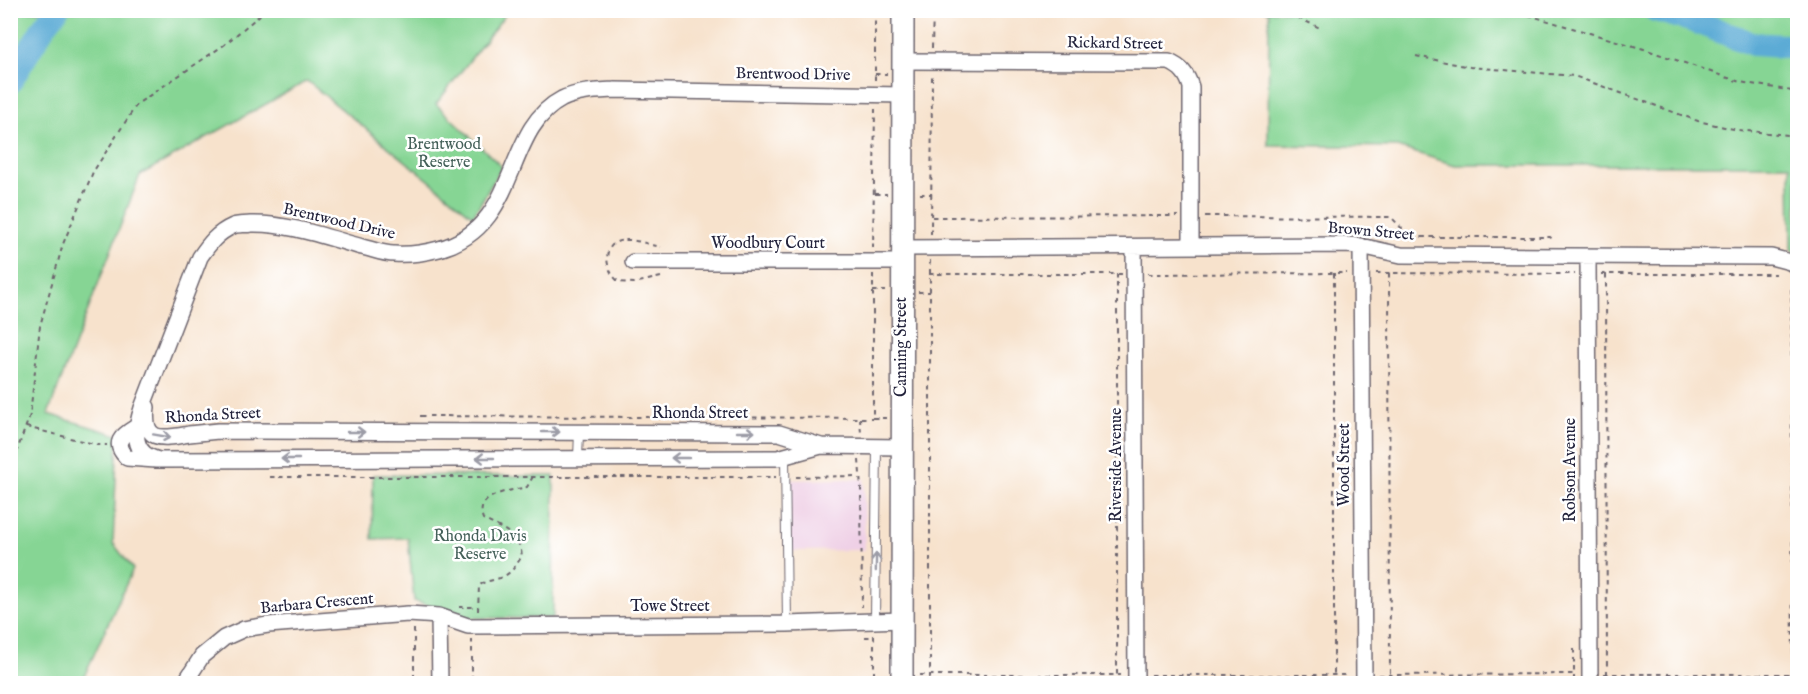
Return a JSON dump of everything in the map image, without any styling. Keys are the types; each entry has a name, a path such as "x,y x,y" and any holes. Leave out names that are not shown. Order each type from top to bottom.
{"street":[{"name":"Canning Street","path":"902,684 903,10"},
{"name":"Rickard Street","path":"903,70 932,61 1169,62 1176,65 1183,70 1191,87 1191,245"},
{"name":"Brentwood Drive","path":"151,388 200,257 213,239 235,225 263,224 289,228 392,254 423,253 447,247 469,234 488,217 502,195 531,128 544,110 563,99 585,91 615,90 875,94 903,70"},
{"name":"Brown Street","path":"903,255 930,248 1361,246 1401,255 1771,257 1790,262 1797,267"},
{"name":"Wood Street","path":"1361,246 1364,684"},
{"name":"Riverside Avenue","path":"1134,247 1136,684"},
{"name":"Woodbury Court","path":"633,262 873,262 903,255"},
{"name":"Robson Avenue","path":"1588,256 1590,684"},
{"name":"Rhonda Street","path":"136,427 151,388"},
{"name":"Rhonda Street","path":"151,388 146,417 148,429 151,434 166,439 218,431 778,433 821,446"},
{"path":"119,446 124,435 136,427"},
{"path":"136,427 140,449 148,457 159,460"},
{"name":"Rhonda Street","path":"119,446 127,458 159,460 778,458 821,446 902,447"},
{"name":"Barbara Crescent","path":"184,684 202,656 224,638 244,629 397,615 439,616"},
{"path":"439,616 440,684"},
{"name":"Towe Street","path":"439,616 468,626 787,624 902,620"}],"lane":[{"path":"578,458 579,432"},
{"path":"875,620 877,446"},
{"path":"785,456 787,624"}],"path":[{"path":"10,470 30,415 40,326 63,244 93,172 137,104 224,45 266,10"},
{"path":"873,418 876,10"},
{"path":"930,684 929,274 932,217 933,10"},
{"path":"1282,10 1322,29"},
{"path":"1511,10 1644,49 1740,82 1797,92"},
{"path":"1416,57 1470,67 1574,76 1698,121 1738,130 1797,136"},
{"path":"875,74 903,70 932,61"},
{"path":"903,70 932,61"},
{"path":"932,217 1391,217 1410,237 1550,237 1560,246"},
{"path":"1334,273 1334,684"},
{"path":"1389,273 1390,684"},
{"path":"929,274 1785,274 1792,281 1793,684"},
{"path":"1117,274 1117,684"},
{"path":"1606,274 1607,684"},
{"path":"410,416 902,418"},
{"path":"860,417 862,610"},
{"path":"26,427 98,445 119,446"},
{"path":"1792,450 1797,450"},
{"path":"479,626 479,586 502,577 512,570 522,556 521,546 515,536 483,519 480,511 482,504 490,497 527,487 543,458"},
{"path":"270,477 859,476"},
{"path":"874,684 875,620"}],"shaded area":[{"path":"864,479 865,550 790,551 789,480"}],"green space":[{"name":"Brentwood Reserve","path":"10,11 508,11 436,104 502,167 473,216 307,81 140,175 48,414 118,435 113,543 133,569 81,683 11,683"},
{"path":"1266,11 1797,11 1797,256 1791,250 1790,165 1455,165 1397,147 1268,145 1269,13"},
{"name":"Rhonda Davis Reserve","path":"373,475 554,476 553,618 461,618 414,601 408,538 372,539"}],"waterway":[{"path":"10,82 45,25 57,10"},
{"path":"1655,10 1694,21 1753,44 1798,47"}]}
